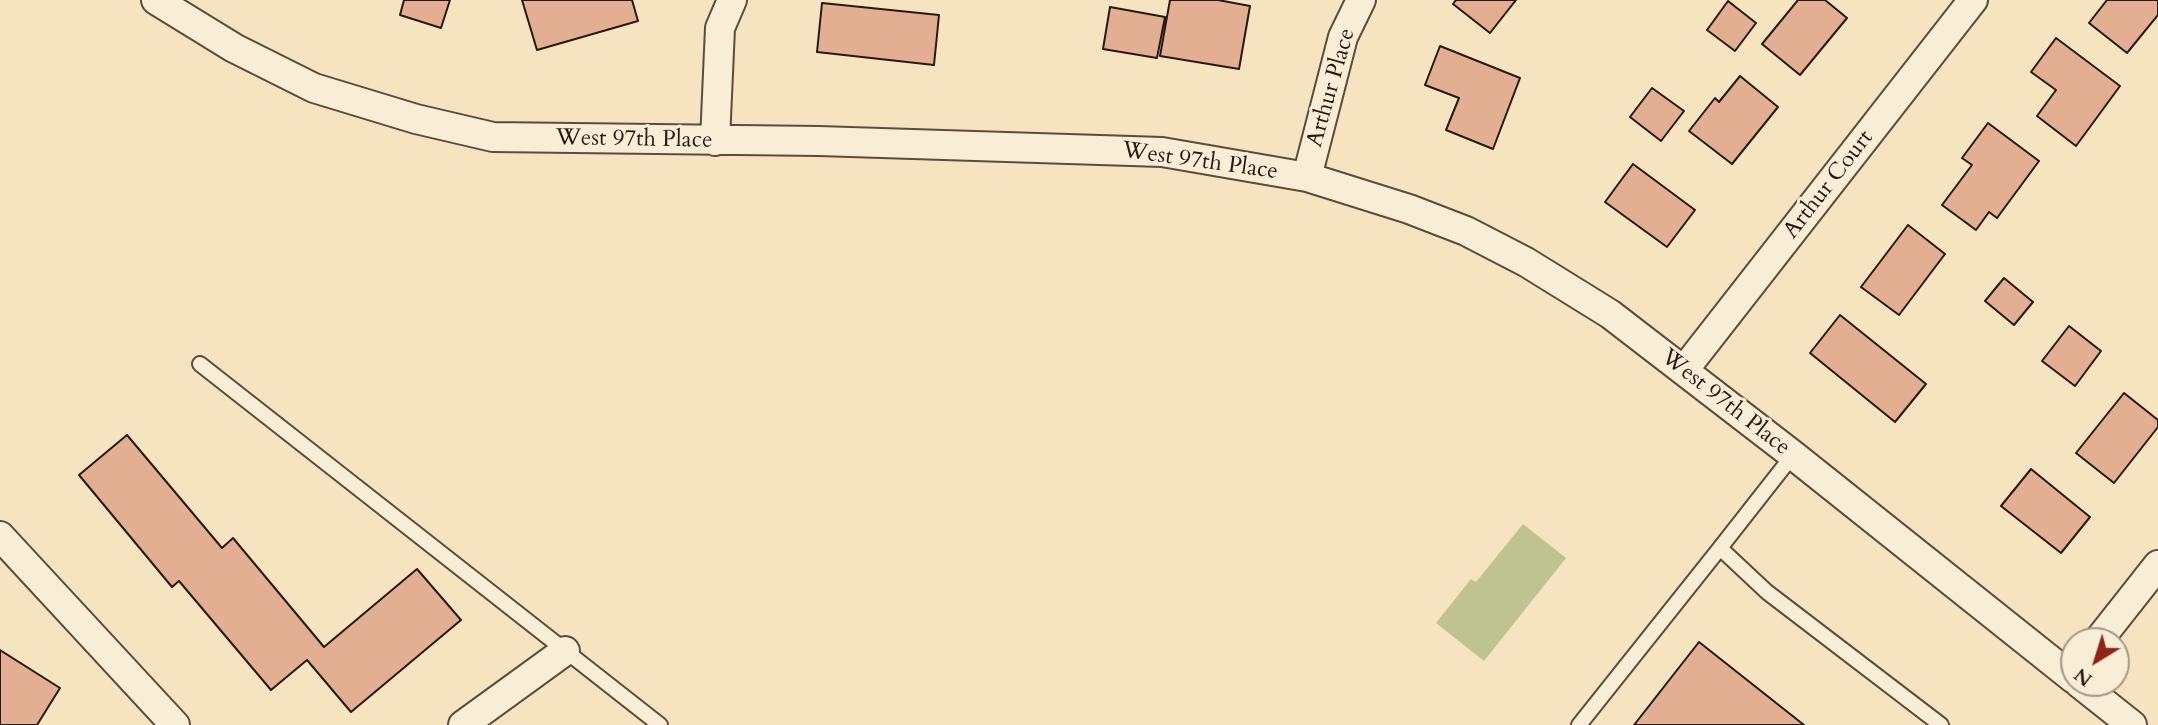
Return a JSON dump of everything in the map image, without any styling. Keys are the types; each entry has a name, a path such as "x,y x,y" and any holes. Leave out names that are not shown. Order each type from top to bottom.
{"street":[{"name":"West 97th Place","path":"156,0 234,48 314,88 416,119 493,137 967,144 1162,152 1307,177 1409,209 1466,232 1514,256 1610,314 2060,667"},
{"path":"715,141 720,28 732,0"},
{"name":"Arthur Place","path":"1307,177 1343,37 1361,0"},
{"name":"Arthur Court","path":"1684,370 1973,0"},
{"path":"0,536 175,725"},
{"path":"2109,627 2158,565"},
{"path":"463,725 565,651"},
{"name":"West 97th Place","path":"2097,697 2132,725"}],"lane":[{"path":"200,365 660,725"},
{"path":"1579,725 1793,455"},
{"path":"1720,548 1767,592 1941,725"}],"green space":[{"path":"1523,524 1566,558 1484,661 1436,623 1471,579 1476,582"}],"building":[{"path":"404,0 450,0 441,28 400,15"},
{"path":"522,0 632,0 638,21 537,50"},
{"path":"1170,0 1218,0 1250,6 1239,69 1160,56"},
{"path":"1456,0 1516,0 1490,33 1453,4"},
{"path":"1798,0 1825,0 1847,18 1800,75 1762,44"},
{"path":"2107,0 2158,0 2158,15 2127,53 2089,23"},
{"path":"1728,1 1756,23 1735,51 1707,30"},
{"path":"822,3 939,15 934,65 817,52"},
{"path":"1110,7 1165,17 1157,58 1103,49"},
{"path":"2056,38 2120,86 2076,146 2037,116 2056,90 2031,72"},
{"path":"1440,46 1520,78 1493,149 1446,130 1459,98 1425,85"},
{"path":"1740,76 1778,107 1732,164 1689,131 1715,98 1719,102"},
{"path":"1652,88 1684,111 1661,141 1630,117"},
{"path":"1988,123 2039,161 1997,218 1989,212 1976,230 1942,205 1972,165 1962,158"},
{"path":"1633,164 1695,210 1667,247 1605,202"},
{"path":"1908,225 1945,254 1899,315 1861,287"},
{"path":"2004,278 2033,302 2014,325 1985,301"},
{"path":"1840,315 1926,384 1895,422 1810,353"},
{"path":"2069,326 2101,351 2075,386 2042,361"},
{"path":"2124,393 2158,420 2158,427 2114,483 2076,453"},
{"path":"127,435 222,548 233,538 324,647 417,569 461,620 351,712 307,660 271,690 179,581 172,587 79,475"},
{"path":"2031,469 2090,517 2061,553 2001,506"},
{"path":"1699,642 1804,725 1634,725"},
{"path":"0,650 60,688 37,725 0,725"}]}
